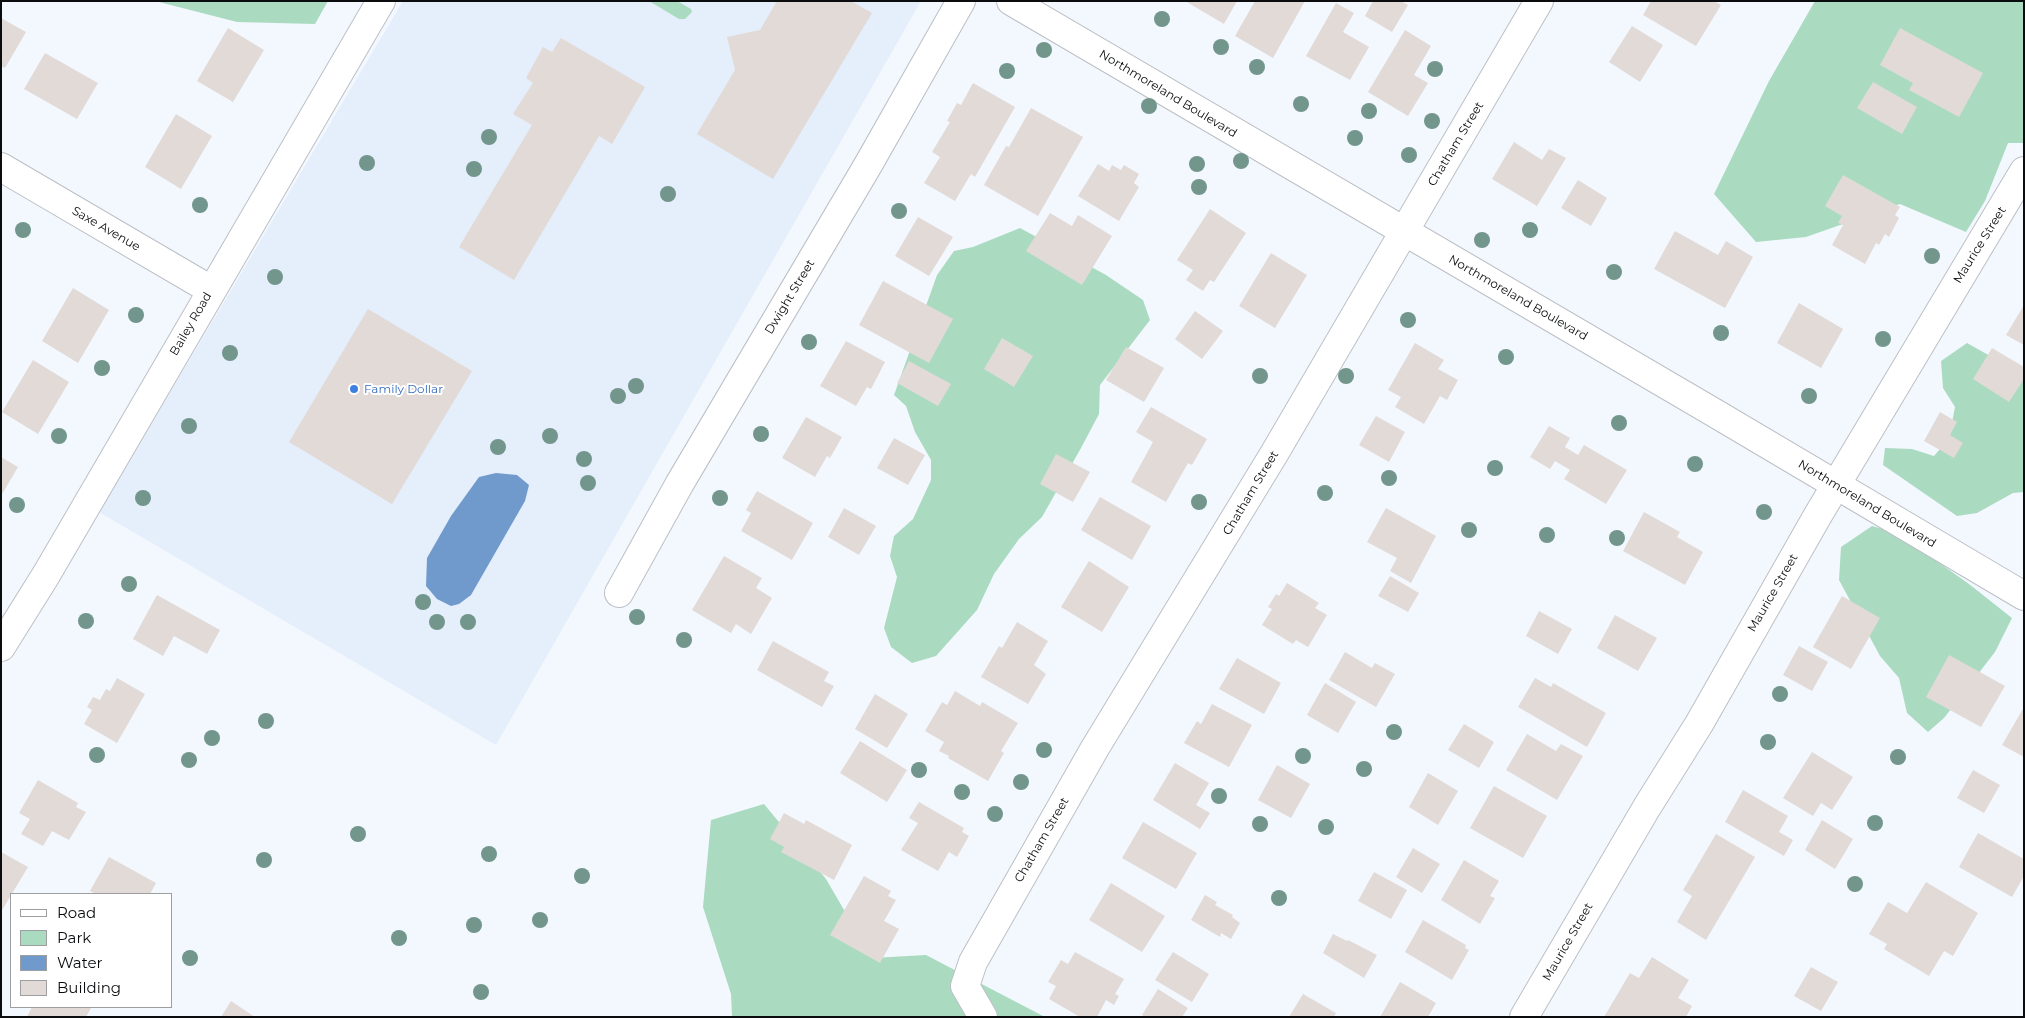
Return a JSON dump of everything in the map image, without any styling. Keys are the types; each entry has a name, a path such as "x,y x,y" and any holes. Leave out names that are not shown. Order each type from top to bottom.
{"street":[{"name":"Bailey Road","path":"1,647 46,575 381,1"},
{"name":"Dwight Street","path":"619,593 680,483 868,165 962,1"},
{"name":"Northmoreland Boulevard","path":"1011,1 2024,596"},
{"name":"Chatham Street","path":"983,1017 965,986 973,962 1091,755 1248,498 1539,1"},
{"name":"Saxe Avenue","path":"1,167 211,290"},
{"name":"Maurice Street","path":"1524,1017 1647,807 1699,724 1771,595 2024,171"}],"shaded area":[{"path":"403,1 921,1 496,745 99,512"}],"green space":[{"path":"155,1 328,1 315,24 237,22"},
{"path":"649,1 677,1 691,9 692,12 685,19 679,19"},
{"path":"1815,1 2024,1 2024,143 2008,143 1985,201 1966,232 1900,204 1806,237 1756,242 1714,194 1769,81"},
{"path":"1020,228 1106,275 1143,300 1150,320 1100,385 1099,414 1042,517 1019,539 994,574 977,610 936,656 912,663 891,647 884,628 897,577 890,556 894,536 913,519 931,480 931,460 915,432 906,406 894,395 937,275 954,251 973,247"},
{"path":"1967,343 2024,375 2024,492 2013,493 1977,513 1957,516 1883,465 1885,448 1912,449 1934,456 1949,438 1955,407 1943,388 1941,361"},
{"path":"1872,526 1897,533 1969,584 2012,618 1995,652 1944,718 1928,732 1907,713 1899,678 1880,656 1839,580 1841,547"},
{"path":"764,804 826,879 872,958 926,955 1045,1017 732,1017 731,994 703,907 711,820"}],"water":[{"path":"496,473 517,475 529,485 525,501 471,595 459,604 451,606 437,599 426,586 427,558 451,516 479,477"}],"building":[{"path":"777,1 851,1 872,13 773,179 697,134 735,70 727,37 760,30"},
{"path":"1185,1 1237,1 1224,24"},
{"path":"1255,1 1305,1 1273,58 1235,36"},
{"path":"1373,1 1401,1 1408,5 1392,32 1365,16"},
{"path":"1651,1 1714,1 1721,5 1696,46 1643,15"},
{"path":"1336,3 1354,13 1343,32 1369,47 1350,80 1306,56"},
{"path":"1,18 26,32 5,68 1,66"},
{"path":"1632,26 1663,45 1640,82 1609,62"},
{"path":"228,28 264,50 233,102 197,81"},
{"path":"1900,28 1983,73 1959,117 1909,90 1913,83 1880,65"},
{"path":"1405,30 1431,46 1414,75 1428,83 1408,116 1368,92"},
{"path":"561,38 645,87 612,144 599,136 514,280 459,247 532,125 513,114 533,83 526,78 543,47 552,52"},
{"path":"45,53 98,83 77,119 24,89"},
{"path":"1873,82 1917,107 1902,134 1857,108"},
{"path":"973,83 1015,107 975,177 971,174 955,201 924,183 940,157 932,152 950,122 947,121 957,103 961,105"},
{"path":"1031,108 1083,137 1038,216 984,185 1006,146 1009,147"},
{"path":"176,114 212,136 181,189 145,167"},
{"path":"1514,142 1542,160 1549,149 1566,158 1537,206 1492,179"},
{"path":"1098,164 1109,171 1112,165 1121,170 1124,165 1139,174 1134,183 1139,187 1119,221 1078,196"},
{"path":"1843,175 1900,207 1895,215 1899,218 1889,237 1885,234 1879,245 1876,243 1865,264 1832,245 1843,225 1838,223 1842,216 1825,206"},
{"path":"1578,180 1607,198 1591,226 1561,208"},
{"path":"1210,209 1246,233 1214,282 1210,280 1203,291 1186,280 1193,270 1177,260"},
{"path":"1050,213 1072,226 1078,215 1112,236 1082,285 1026,251"},
{"path":"918,217 953,237 929,276 895,256"},
{"path":"1675,231 1718,255 1726,241 1753,257 1725,308 1654,269"},
{"path":"1271,253 1307,275 1275,328 1239,306"},
{"path":"883,281 953,319 929,363 859,325"},
{"path":"73,288 109,310 78,363 42,341"},
{"path":"1799,303 1843,329 1821,368 1777,343"},
{"path":"2024,305 2024,345 2006,335"},
{"path":"368,309 472,371 392,504 289,442"},
{"path":"1195,311 1223,331 1202,359 1175,339"},
{"path":"1002,338 1033,356 1014,387 984,369"},
{"path":"846,341 885,362 871,389 867,387 856,406 820,386"},
{"path":"1415,343 1444,360 1438,369 1458,380 1447,400 1440,396 1424,424 1395,407 1401,397 1388,390"},
{"path":"1126,347 1164,368 1144,402 1106,380"},
{"path":"1992,348 2024,367 2024,379 2009,402 1973,379"},
{"path":"33,360 69,382 38,434 2,412"},
{"path":"909,361 951,384 938,406 897,383"},
{"path":"1151,407 1207,439 1192,465 1188,463 1166,502 1131,482 1153,442 1136,432"},
{"path":"1940,412 1957,422 1950,435 1963,443 1954,458 1924,441"},
{"path":"1376,416 1405,432 1389,462 1359,445"},
{"path":"806,417 842,437 830,458 827,456 815,477 782,458"},
{"path":"1549,426 1570,438 1565,447 1578,455 1584,445 1627,470 1606,504 1564,479 1570,470 1555,461 1550,469 1530,457"},
{"path":"894,438 925,455 908,485 877,468"},
{"path":"1056,454 1090,472 1073,502 1040,484"},
{"path":"1,457 18,467 1,496"},
{"path":"757,491 813,523 792,560 741,531 751,513 746,510"},
{"path":"1100,497 1151,526 1132,560 1081,530"},
{"path":"844,508 876,526 859,555 828,537"},
{"path":"1386,508 1436,536 1411,583 1390,571 1397,558 1367,542"},
{"path":"1644,512 1680,532 1677,537 1703,552 1685,585 1623,551"},
{"path":"724,556 762,578 756,588 772,598 751,634 736,624 731,633 692,610"},
{"path":"1089,561 1129,587 1102,632 1061,607"},
{"path":"1390,576 1419,593 1408,612 1378,596"},
{"path":"1287,583 1319,603 1315,608 1327,615 1308,647 1296,640 1293,644 1262,625 1272,609 1268,607 1276,594 1279,596"},
{"path":"157,595 220,630 207,654 174,636 163,656 133,639"},
{"path":"1842,596 1880,618 1851,669 1813,647"},
{"path":"1539,611 1572,629 1558,654 1526,636"},
{"path":"1615,615 1657,638 1638,671 1597,648"},
{"path":"1017,622 1048,641 1034,665 1046,674 1028,704 981,677 999,646 1002,648"},
{"path":"773,641 829,672 824,681 834,686 822,707 757,670"},
{"path":"1799,646 1828,662 1812,691 1783,675"},
{"path":"1345,652 1372,668 1375,663 1395,674 1376,707 1329,680"},
{"path":"1949,655 2005,686 1981,727 1926,697"},
{"path":"1237,658 1281,683 1264,714 1219,689"},
{"path":"117,678 145,694 117,743 84,724 92,710 87,707 93,697 100,700 106,689 110,691"},
{"path":"1535,678 1551,687 1553,683 1606,713 1587,747 1518,707"},
{"path":"1325,683 1356,702 1338,733 1307,715"},
{"path":"955,691 980,706 982,702 1018,723 1001,751 1004,753 988,781 939,751 944,742 925,731 942,702 947,705"},
{"path":"875,694 908,714 887,748 855,729"},
{"path":"1212,704 1252,725 1229,767 1184,743 1197,721 1201,724"},
{"path":"2024,707 2024,757 2002,745"},
{"path":"1464,724 1494,742 1479,768 1448,750"},
{"path":"1527,734 1556,751 1561,744 1583,756 1557,800 1506,770"},
{"path":"860,741 907,770 887,802 840,773"},
{"path":"1812,752 1853,777 1832,810 1821,803 1813,816 1783,798"},
{"path":"1175,763 1209,783 1196,805 1210,813 1200,829 1153,800"},
{"path":"1277,765 1310,784 1291,818 1258,800"},
{"path":"1973,770 2000,785 1984,813 1957,798"},
{"path":"1428,773 1458,791 1438,825 1409,807"},
{"path":"38,780 78,803 76,807 86,812 69,840 52,831 43,846 21,834 30,819 19,813"},
{"path":"1494,786 1547,816 1523,858 1470,828"},
{"path":"1743,790 1788,816 1779,832 1793,840 1784,856 1725,822"},
{"path":"919,802 964,828 962,832 969,836 957,857 949,852 938,871 901,850 918,823 909,818"},
{"path":"784,813 804,824 806,820 852,845 834,880 781,852 784,847 770,839"},
{"path":"1822,820 1853,839 1835,869 1805,850"},
{"path":"1143,822 1197,853 1176,889 1122,858"},
{"path":"1978,833 2024,859 2024,876 2012,897 1959,867"},
{"path":"1716,834 1755,857 1706,940 1677,922 1692,896 1683,890"},
{"path":"1413,848 1440,864 1422,893 1396,877"},
{"path":"1,852 28,867 12,893 10,893 10,897 1,912"},
{"path":"109,857 156,883 151,893 94,893 90,891"},
{"path":"1464,860 1499,881 1490,896 1495,898 1480,924 1441,900"},
{"path":"1374,872 1407,890 1391,919 1358,901"},
{"path":"864,876 891,891 888,896 896,900 884,921 899,929 880,963 830,935"},
{"path":"1926,882 1978,913 1953,956 1944,951 1929,976 1884,949 1887,944 1869,934 1888,902 1907,913"},
{"path":"1111,883 1165,916 1142,952 1089,920"},
{"path":"1205,895 1217,902 1215,905 1233,915 1232,917 1240,923 1231,939 1221,933 1220,937 1191,920"},
{"path":"1423,920 1466,945 1465,948 1469,950 1452,980 1405,952"},
{"path":"1333,934 1377,955 1364,978 1323,953"},
{"path":"1075,952 1124,979 1115,994 1119,996 1114,1005 1106,1000 1097,1017 1080,1017 1049,999 1056,986 1048,982 1061,960 1068,964"},
{"path":"1173,952 1209,974 1192,1002 1155,980"},
{"path":"1652,957 1689,980 1678,998 1692,1006 1686,1017 1604,1017 1630,973 1639,978"},
{"path":"1811,967 1838,982 1821,1011 1794,996"},
{"path":"1400,982 1436,1003 1428,1017 1380,1017"},
{"path":"1158,989 1188,1008 1182,1017 1145,1017 1142,1015"},
{"path":"1303,994 1336,1013 1334,1017 1289,1017"},
{"path":"231,1001 255,1017 221,1017"},
{"path":"32,1008 91,1008 86,1017 27,1017"}],"place":[{"name":"Family Dollar","path":"354,389"}]}
